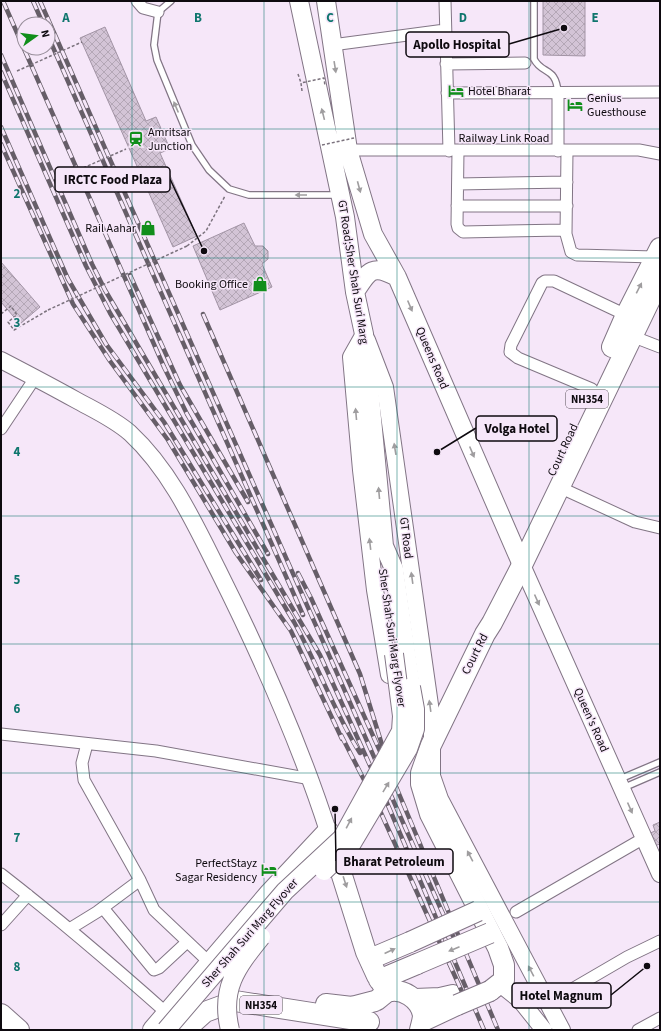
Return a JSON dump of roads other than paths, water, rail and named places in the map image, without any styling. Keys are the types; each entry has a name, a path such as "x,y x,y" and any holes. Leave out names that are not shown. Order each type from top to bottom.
{"highway":[{"name":"Court Road","path":"518,558 559,487 658,252"},
{"name":"Court Road","path":"518,558 592,389 626,327 660,279"},
{"name":"Court Rd","path":"431,745 485,634 492,623 518,558"},
{"name":"NH354","path":"431,745 421,772 421,784 430,814 478,911 495,968"},
{"path":"153,1030 167,1022 214,960 270,893 328,831 380,991"},
{"path":"370,959 478,911"},
{"path":"214,960 239,991 299,1001 352,1006 380,991 417,964 495,968"},
{"path":"421,1026 495,968"},
{"name":"NH354","path":"185,1030 204,1012 235,1001 370,1026 369,1014 380,991"},
{"path":"380,991 399,991 408,994 415,999 423,1013 421,1026"},
{"path":"415,999 440,998 455,1000"},
{"path":"1,1014 19,1030"}],"main road":[{"name":"GT Road;Sher Shah Suri Marg","path":"299,1 345,217 355,292 364,334 384,546"},
{"path":"326,1 332,45 351,144"},
{"name":"Queens Road","path":"351,144 365,212 373,234 397,277 518,558"},
{"path":"345,217 365,212"},
{"path":"355,292 366,276 374,270 383,270 397,277"},
{"path":"364,334 351,357 361,470 376,590 393,704 404,735 421,772"},
{"name":"GT Road","path":"364,334 385,387 432,719 432,776 440,799 562,1030"},
{"path":"1,360 110,418 129,432 151,454 194,522 233,601 291,729 311,779 328,831"},
{"name":"Sher Shah Suri Marg Flyover","path":"167,1022 285,891 342,838 401,731 402,716 381,562 384,546"},
{"name":"Sher Shah Suri Marg Flyover","path":"230,1030 226,1010 228,991 239,965 264,933 295,898 351,845 402,761 415,729 415,709 410,687 394,569 384,546"},
{"name":"Queen's Road","path":"518,558 620,784 651,845 660,874"},
{"path":"495,968 544,1030"}],"street":[{"path":"137,1 143,8 158,12"},
{"path":"445,1 447,93 458,184 458,228 463,232 560,230 566,234"},
{"path":"332,45 445,30"},
{"path":"446,64 525,63"},
{"path":"447,93 660,92"},
{"path":"558,93 562,151 567,182 566,234 571,252 577,255 658,252"},
{"name":"Railway Link Road","path":"351,144 454,151 639,150 660,154"},
{"path":"458,184 567,182"},
{"path":"457,206 567,206"},
{"path":"592,389 518,358 510,352 511,345 542,283 545,281 554,281 660,347"},
{"path":"1,429 34,378"},
{"path":"559,487 635,522 660,528"},
{"path":"1,734 156,750 311,779"},
{"path":"87,744 82,763 84,780 159,916 187,942 214,960"},
{"path":"516,912 651,845"},
{"path":"1,874 71,928 167,1022 185,1030"},
{"path":"71,928 103,908 140,880"},
{"path":"1,925 28,895"},
{"path":"103,908 154,970 159,968 187,942"},
{"path":"548,1003 626,957 660,941"},
{"path":"638,1030 660,1018"}],"lane":[{"path":"171,1 158,12 154,45 157,60 192,145 209,170 229,189 249,195 340,195"},
{"path":"534,1 534,59 538,65 553,75 557,82 558,93"},
{"path":"620,784 660,762"},
{"path":"620,784 660,772"}],"railway":[{"path":"3,1 164,367 187,414 268,554"},
{"path":"33,1 40,16"},
{"path":"40,1 420,861"},
{"path":"56,54 303,615"},
{"path":"1,55 92,264 105,290 320,655 387,803 484,1030"},
{"path":"1,72 86,266 110,313 294,622 342,721 360,753"},
{"path":"1,127 68,279 106,344 164,422 261,580"},
{"path":"1,144 73,304 110,361 168,440 236,553 291,631 342,739"},
{"path":"130,275 180,385 248,502"},
{"path":"203,314 360,674 383,748"},
{"path":"298,573 311,598 397,789 498,1030"},
{"path":"341,735 381,813 468,1005"},
{"path":"418,858 457,945"}],"place":[{"name":"Apollo Hospital","path":"564,28"},
{"name":"Hotel Bharat","path":"456,91"},
{"name":"Genius Guesthouse","path":"575,105"},
{"name":"Amritsar Junction","path":"136,139"},
{"name":"Rail Aahar","path":"148,228"},
{"name":"IRCTC Food Plaza","path":"204,251"},
{"name":"Booking Office","path":"260,284"},
{"name":"Volga Hotel","path":"437,452"},
{"name":"Bharat Petroleum","path":"335,809"},
{"name":"PerfectStayz Sagar Residency","path":"269,870"},
{"name":"Hotel Magnum","path":"647,966"}]}
